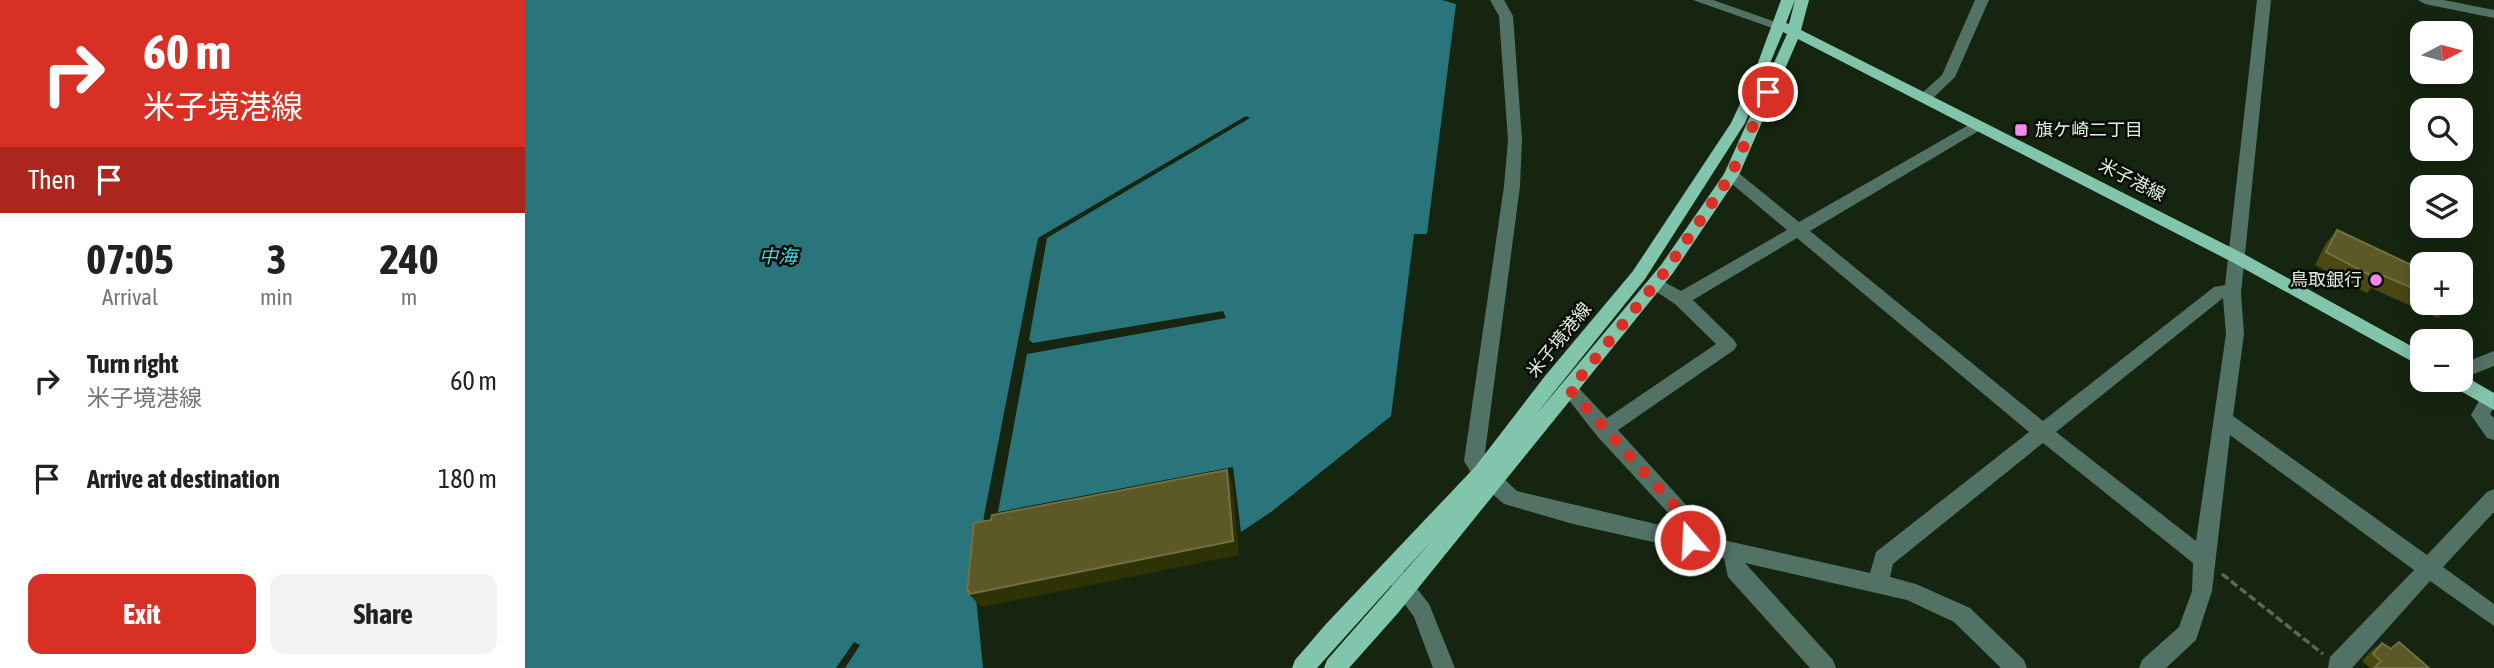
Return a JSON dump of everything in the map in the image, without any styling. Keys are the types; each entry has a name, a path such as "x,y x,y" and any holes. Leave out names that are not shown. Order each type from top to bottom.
{"main road":[{"name":"米子境港線","path":"1303,668 1334,631 1398,579 1487,478 1570,390 1655,284 1731,175 1787,29 1788,0"},
{"name":"米子境港線","path":"1487,478 1551,381 1639,275 1738,123 1802,0"},
{"name":"米子港線","path":"1787,29 2238,258 2410,353"},
{"path":"2473,390 2492,401"},
{"name":"米子境港線","path":"1335,668 1391,606 1398,579"}],"street":[{"path":"1700,0 1787,29"},
{"path":"1924,99 1948,77 1982,0"},
{"path":"2150,668 2188,633 2203,591 2204,559 2235,334 2233,293 2264,0"},
{"path":"2425,0 2494,14"},
{"path":"1503,1 1515,140 1507,229 1475,461 1487,478 1511,498 1573,515 1909,591 1962,615 2016,668"},
{"path":"1681,299 1977,126"},
{"path":"1731,175 2044,433 2204,559"},
{"path":"1604,430 1728,345 1681,299 1655,284"},
{"path":"1879,584 1883,559 2220,291 2233,293"},
{"path":"2473,367 2494,358"},
{"path":"1570,390 1692,525 1690,540"},
{"path":"2492,401 2480,415 2494,432"},
{"path":"2224,420 2494,616"},
{"path":"2340,667 2427,567 2494,498"},
{"path":"1733,550 1735,570 1825,668"},
{"path":"1398,579 1422,611 1444,668"}],"path":[{"path":"2204,559 2340,667"}],"water":[{"name":"中海","path":"525,0 1442,0 1456,4 1427,234 1414,234 1391,416 1271,512 1241,532 1233,467 998,512 1027,354 1226,318 1223,311 1033,343 1029,340 1047,238 1250,118 1246,116 1038,238 984,516 976,597 983,668 845,668 860,645 854,642 836,668 525,668"}],"building":[{"path":"2337,230 2410,264 2410,287 2382,275 2379,280 2326,252"},
{"path":"1227,470 1233,541 969,594 967,591 974,523 991,520 992,515"},
{"path":"2399,642 2429,668 2374,668 2381,661 2373,654 2382,643 2391,649"}],"place":[{"name":"旗ケ崎二丁目","path":"2021,130"},
{"name":"鳥取銀行","path":"2376,280"}],"route":[{"path":"1690,540 1692,525 1570,390 1667,269 1731,175 1768,92"}]}
